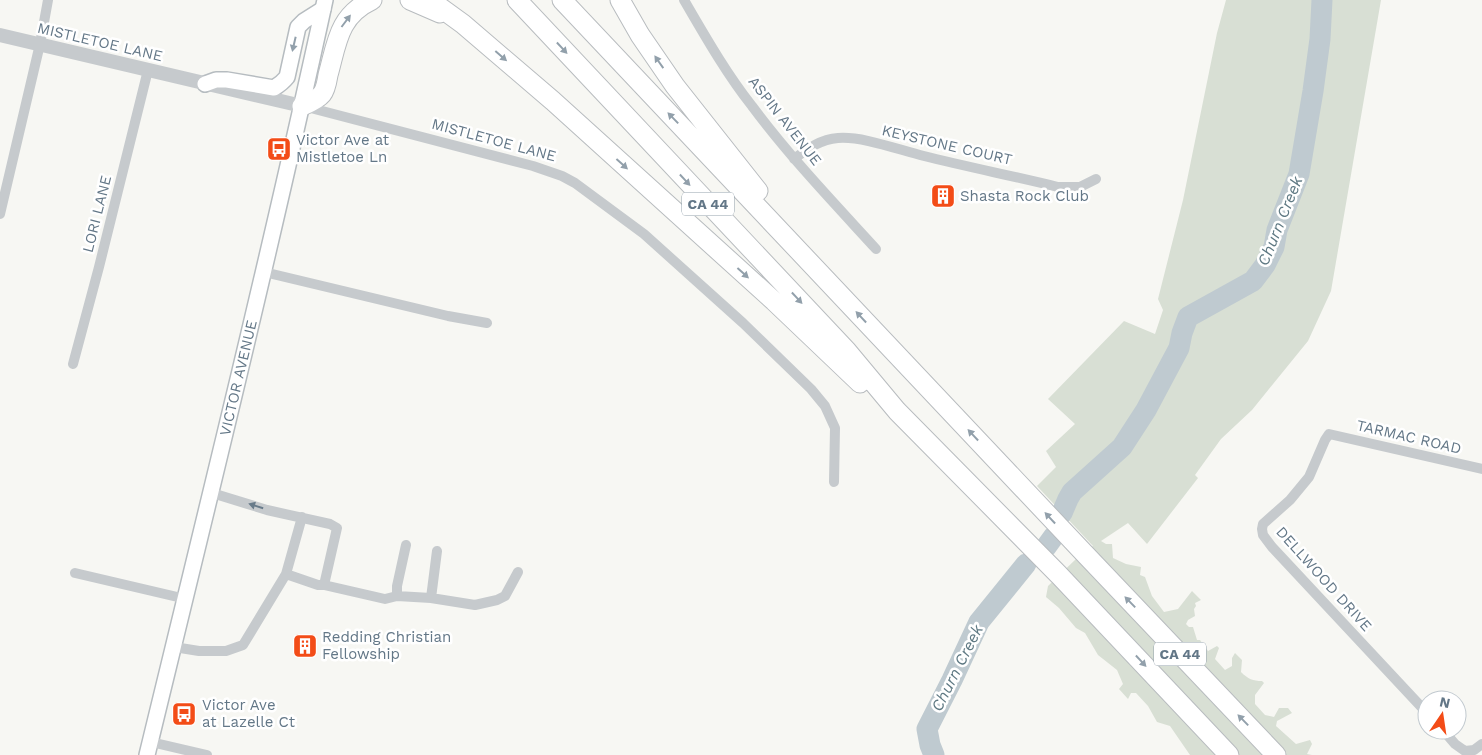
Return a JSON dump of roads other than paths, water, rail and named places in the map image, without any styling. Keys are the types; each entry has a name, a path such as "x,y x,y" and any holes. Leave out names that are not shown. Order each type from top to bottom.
{"highway":[{"path":"302,106 317,99 324,90 342,26 362,5 372,0"},
{"path":"410,0 463,24"},
{"path":"430,0 463,24 553,101 730,261 873,396 896,410"},
{"name":"CA 44","path":"517,0 847,351 896,410 1059,575 1229,755"},
{"name":"CA 44","path":"562,0 1276,755"},
{"path":"620,0 640,35 675,86 776,214 791,242"}],"main road":[{"name":"VICTOR AVENUE","path":"149,748 264,272 324,4"},
{"path":"205,84 216,80 228,80 274,88 284,82 287,77 298,27 324,4"}],"street":[{"path":"0,214 40,44 48,0"},
{"name":"ASPIN AVENUE","path":"684,0 750,105 794,159 876,249"},
{"name":"MISTLETOE LANE","path":"0,35 302,106 533,166 562,176 596,197 644,234 811,388 825,406 835,428 834,482"},
{"name":"LORI LANE","path":"72,364 99,267 148,70"},
{"name":"KEYSTONE COURT","path":"794,159 823,140 847,138 1058,186 1080,187 1096,179"},
{"path":"264,272 448,316 487,323"},
{"name":"TARMAC ROAD","path":"1329,434 1482,469"},
{"name":"DELLWOOD DRIVE","path":"1329,434 1309,477 1290,500 1265,522 1262,529 1263,535 1272,547 1417,702"},
{"path":"212,493 267,510 330,524 337,528 324,584"},
{"path":"174,646 199,651 226,652 243,645 286,574 302,517"},
{"path":"397,596 397,586 406,545"},
{"path":"431,598 437,551"},
{"path":"76,572 186,599"},
{"path":"286,574 318,585 324,584 385,600 397,596 475,604 496,600 505,596 518,572"},
{"path":"1452,740 1466,751 1474,750 1482,744"},
{"path":"149,748 207,755"}],"waterway":[{"name":"Churn Creek","path":"1062,513 1072,492 1122,447 1146,410 1179,348 1188,317 1253,281 1265,265 1274,247 1277,230 1299,174 1320,39 1322,0"},
{"name":"Churn Creek","path":"1046,547 1054,536"},
{"name":"Churn Creek","path":"934,755 927,729 979,622 1026,564"}],"place":[{"name":"Victor Ave at Mistletoe Ln","path":"279,149"},
{"name":"Shasta Rock Club","path":"943,196"},
{"name":"Redding Christian Fellowship","path":"305,646"},
{"name":"Victor Ave at Lazelle Ct","path":"184,714"}]}
